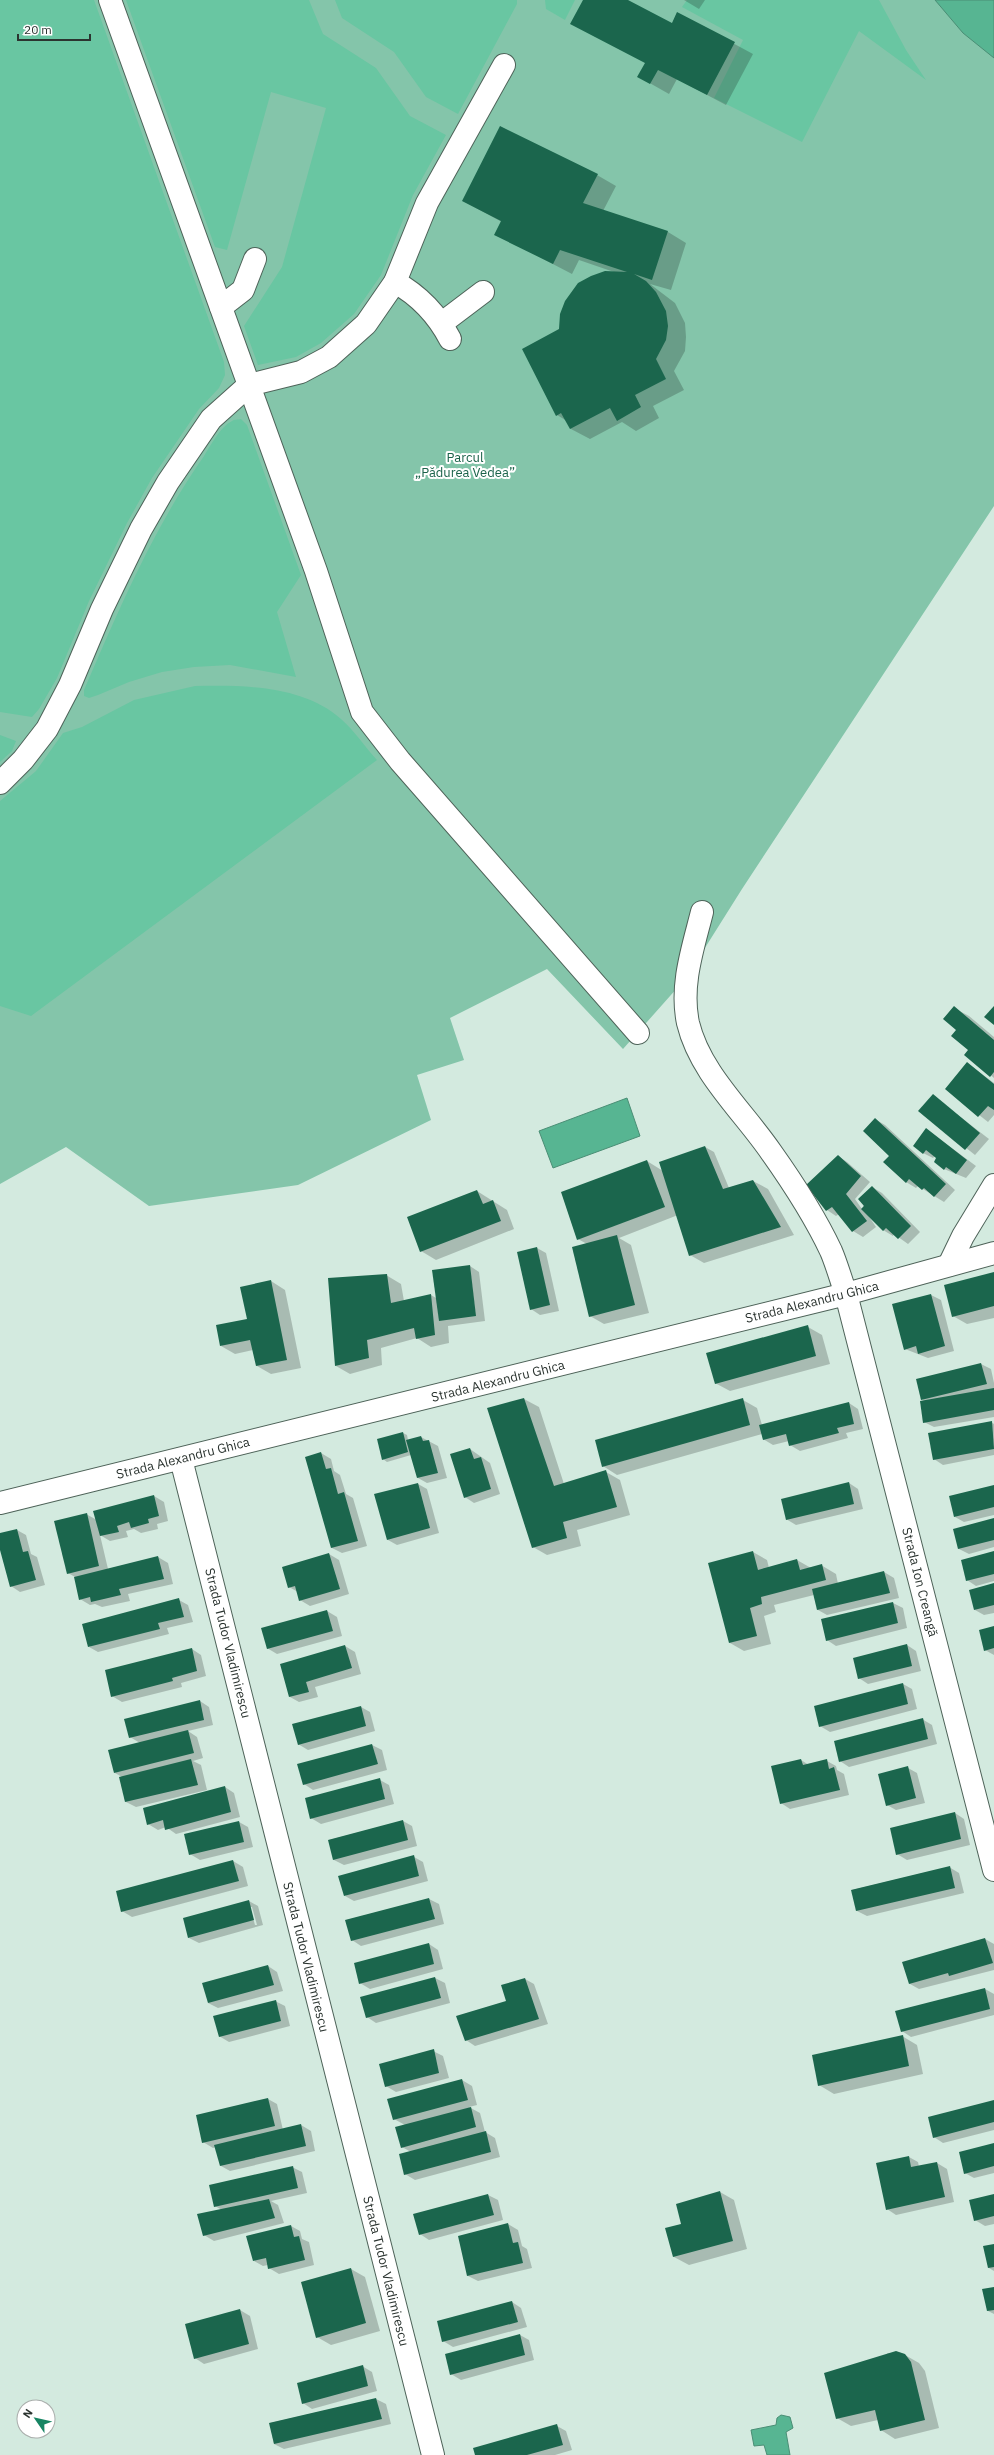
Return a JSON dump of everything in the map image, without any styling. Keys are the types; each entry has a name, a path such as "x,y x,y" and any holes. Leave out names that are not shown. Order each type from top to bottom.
{"street":[{"path":"110,0 316,571 362,712 413,777 638,1033"},
{"path":"0,783 23,760 46,729 70,685 102,610 141,529 168,482 211,419 249,385 301,372 329,357 366,324 395,282 426,203 504,65"},
{"path":"221,307 243,290 255,259"},
{"path":"395,282 413,292 446,331 483,292"},
{"name":"Strada Ion Creangă","path":"702,912 686,978 686,1006 695,1044 708,1067 771,1151 805,1204 831,1252 846,1294 994,1870"},
{"path":"949,1265 966,1230 993,1189"},
{"name":"Strada Alexandru Ghica","path":"0,1503 846,1294 994,1253"},
{"name":"Strada Tudor Vladimirescu","path":"181,1459 433,2455"}],"green space":[{"name":"Parcul „Pădurea Vedea”","path":"0,0 994,0 994,506 742,889 686,978 623,1049 547,969 450,1018 464,1060 417,1075 431,1120 298,1185 149,1206 66,1147 0,1184"}],"shaded area":[{"path":"0,0 94,0 224,362 225,375 219,388 199,409 152,478 127,523 89,601 57,678 39,709 32,717 0,712"},
{"path":"126,0 309,0 323,34 376,68 410,116 446,135 413,195 381,275 354,314 321,343 296,357 258,365 244,326 282,267 326,108 271,92 227,250 215,247"},
{"path":"335,0 517,0 517,4 458,114 426,97 394,52 342,18"},
{"path":"545,0 575,0 565,20 546,9"},
{"path":"687,0 879,0 906,50 926,80 859,31 802,142 714,98 743,40 682,7"},
{"path":"935,0 994,0 994,58 963,33"},
{"path":"241,419 247,425 301,575 277,612 296,677 230,665 194,667 162,672 129,682 89,698 84,696 84,690 110,630 138,570 169,512 220,432 233,420"},
{"path":"195,686 232,686 271,689 309,699 326,708 341,719 377,760 31,1016 0,1006 0,801 36,771 63,733 82,727 134,700"},
{"path":"0,735 16,741 12,751 0,762"},
{"path":"627,1098 640,1136 553,1168 539,1131"},
{"path":"781,2415 790,2417 793,2428 786,2432 790,2455 767,2455 764,2445 754,2446 751,2430 776,2425 777,2418"}],"building":[{"path":"583,0 628,0 672,23 677,12 735,42 707,95 658,70 650,84 637,77 645,63 570,24"},
{"path":"500,126 598,174 583,203 668,231 652,280 634,274 646,281 656,292 666,311 668,326 666,340 656,359 666,379 635,395 641,407 617,421 610,408 570,429 561,413 556,416 522,349 559,329 560,314 565,301 578,283 605,271 627,272 560,250 553,264 494,235 501,221 462,201"},
{"path":"954,1006 994,1040 994,1072 990,1077 964,1055 968,1050 951,1036 956,1030 943,1019"},
{"path":"994,1006 994,1025 984,1017"},
{"path":"967,1062 994,1084 994,1110 988,1106 978,1117 945,1089"},
{"path":"933,1094 980,1133 965,1150 918,1111"},
{"path":"875,1118 946,1184 934,1197 924,1188 922,1190 909,1179 906,1183 883,1162 889,1156 863,1131"},
{"path":"926,1128 967,1160 956,1174 946,1167 944,1170 934,1162 936,1158 926,1150 923,1154 913,1146"},
{"path":"705,1146 723,1189 753,1180 781,1227 689,1256 659,1162"},
{"path":"838,1155 861,1176 846,1194 867,1221 852,1232 832,1207 826,1211 806,1185"},
{"path":"647,1160 665,1207 577,1240 561,1192"},
{"path":"872,1186 911,1226 898,1239 886,1228 883,1231 861,1209 864,1206 858,1199"},
{"path":"477,1190 483,1204 493,1200 501,1221 420,1252 407,1217"},
{"path":"617,1235 635,1305 589,1317 572,1247"},
{"path":"537,1247 550,1305 530,1310 517,1252"},
{"path":"470,1265 476,1316 439,1321 432,1270"},
{"path":"994,1272 994,1306 952,1317 944,1285"},
{"path":"387,1274 391,1303 431,1294 435,1335 416,1339 414,1328 367,1340 369,1358 335,1366 328,1278"},
{"path":"271,1280 287,1360 256,1366 250,1340 220,1346 216,1325 247,1319 240,1287"},
{"path":"931,1294 945,1346 918,1354 916,1346 904,1350 892,1304"},
{"path":"808,1325 816,1356 715,1384 706,1353"},
{"path":"981,1363 987,1384 921,1400 916,1379"},
{"path":"994,1388 994,1410 923,1423 920,1401"},
{"path":"524,1398 554,1486 606,1470 617,1507 563,1522 567,1538 532,1548 487,1408"},
{"path":"743,1398 750,1425 602,1467 595,1440"},
{"path":"849,1402 854,1424 837,1428 839,1433 789,1446 786,1434 763,1440 759,1425"},
{"path":"992,1421 994,1449 933,1460 928,1433"},
{"path":"403,1432 408,1452 382,1460 377,1439"},
{"path":"421,1436 423,1441 429,1440 438,1473 417,1478 406,1440"},
{"path":"470,1448 474,1459 481,1457 491,1489 464,1498 450,1454"},
{"path":"321,1452 326,1469 331,1468 338,1494 344,1492 358,1541 331,1548 305,1457"},
{"path":"849,1482 854,1504 786,1520 781,1499"},
{"path":"418,1483 430,1528 387,1540 374,1494"},
{"path":"994,1485 994,1507 954,1517 949,1496"},
{"path":"154,1495 159,1516 148,1519 149,1523 131,1528 129,1522 117,1526 119,1532 100,1536 93,1511"},
{"path":"87,1513 99,1566 67,1574 54,1521"},
{"path":"994,1518 994,1540 958,1549 953,1529"},
{"path":"17,1529 23,1552 28,1551 36,1580 10,1587 0,1550 0,1533"},
{"path":"753,1551 758,1570 797,1559 800,1570 822,1564 826,1580 761,1597 762,1604 750,1608 757,1636 729,1643 708,1563"},
{"path":"994,1551 994,1574 966,1581 961,1560"},
{"path":"329,1553 340,1589 299,1601 295,1586 288,1588 282,1567"},
{"path":"158,1556 164,1579 119,1589 121,1595 91,1602 90,1597 79,1600 74,1577"},
{"path":"884,1571 890,1593 817,1610 812,1589"},
{"path":"994,1583 994,1605 974,1610 969,1590"},
{"path":"179,1598 184,1617 158,1623 160,1629 88,1647 82,1624"},
{"path":"893,1602 898,1623 826,1641 821,1619"},
{"path":"327,1610 333,1631 267,1649 261,1628"},
{"path":"994,1626 994,1648 984,1651 979,1630"},
{"path":"907,1644 912,1666 858,1679 853,1658"},
{"path":"345,1645 352,1668 306,1682 309,1692 289,1697 280,1664"},
{"path":"192,1648 197,1671 172,1678 173,1681 111,1697 105,1670"},
{"path":"903,1683 908,1704 819,1727 814,1706"},
{"path":"200,1700 204,1720 129,1738 124,1719"},
{"path":"361,1706 366,1726 298,1745 292,1724"},
{"path":"923,1718 928,1739 839,1762 834,1741"},
{"path":"188,1730 194,1753 114,1773 108,1750"},
{"path":"372,1744 378,1764 303,1785 297,1764"},
{"path":"191,1759 198,1785 125,1802 119,1777"},
{"path":"801,1759 803,1765 827,1759 829,1769 834,1767 840,1790 780,1804 771,1766"},
{"path":"908,1766 916,1798 886,1806 878,1774"},
{"path":"380,1778 385,1799 310,1819 305,1798"},
{"path":"225,1786 231,1812 165,1830 163,1820 147,1825 143,1808"},
{"path":"955,1812 961,1839 896,1855 890,1828"},
{"path":"403,1820 408,1840 333,1860 328,1840"},
{"path":"239,1821 244,1842 189,1855 184,1834"},
{"path":"414,1855 419,1876 344,1896 338,1876"},
{"path":"233,1860 239,1881 121,1912 116,1891"},
{"path":"950,1866 955,1888 856,1911 851,1890"},
{"path":"429,1898 435,1919 351,1941 345,1920"},
{"path":"249,1900 254,1920 188,1938 183,1918"},
{"path":"985,1938 993,1963 949,1976 948,1973 909,1984 902,1962"},
{"path":"429,1943 434,1964 359,1984 354,1963"},
{"path":"268,1965 274,1985 208,2003 202,1983"},
{"path":"435,1977 441,1998 366,2018 360,1997"},
{"path":"525,1978 539,2019 465,2041 456,2016 506,2001 501,1985"},
{"path":"985,1988 990,2009 901,2032 895,2011"},
{"path":"276,2000 281,2021 219,2037 213,2016"},
{"path":"903,2035 909,2066 818,2086 812,2055"},
{"path":"434,2049 439,2073 385,2087 379,2064"},
{"path":"462,2079 468,2100 393,2120 387,2099"},
{"path":"268,2098 275,2126 202,2143 196,2115"},
{"path":"994,2100 994,2122 933,2138 928,2117"},
{"path":"471,2107 476,2127 401,2148 395,2127"},
{"path":"301,2124 306,2146 220,2166 214,2145"},
{"path":"486,2131 491,2152 404,2175 399,2154"},
{"path":"994,2143 994,2166 964,2174 959,2152"},
{"path":"909,2156 911,2167 937,2162 945,2197 886,2210 876,2163"},
{"path":"293,2166 298,2188 214,2207 209,2185"},
{"path":"720,2191 733,2241 673,2257 665,2228 681,2224 676,2204"},
{"path":"488,2194 494,2215 419,2235 413,2214"},
{"path":"994,2194 994,2216 974,2221 969,2200"},
{"path":"269,2199 275,2218 203,2236 197,2214"},
{"path":"508,2223 513,2243 518,2242 523,2263 467,2276 458,2236"},
{"path":"291,2225 294,2237 299,2236 305,2260 268,2269 266,2258 253,2261 246,2236"},
{"path":"994,2244 994,2267 988,2268 983,2246"},
{"path":"351,2268 366,2323 316,2338 301,2282"},
{"path":"994,2287 994,2310 987,2311 982,2289"},
{"path":"512,2301 518,2322 442,2342 437,2321"},
{"path":"240,2309 249,2344 194,2359 185,2324"},
{"path":"520,2334 525,2355 450,2375 445,2354"},
{"path":"896,2351 905,2354 911,2362 925,2420 880,2431 875,2410 836,2419 824,2373"},
{"path":"363,2365 368,2386 302,2404 297,2383"},
{"path":"376,2398 382,2419 274,2444 269,2423"},
{"path":"557,2424 563,2445 527,2455 475,2455 473,2448"}]}
